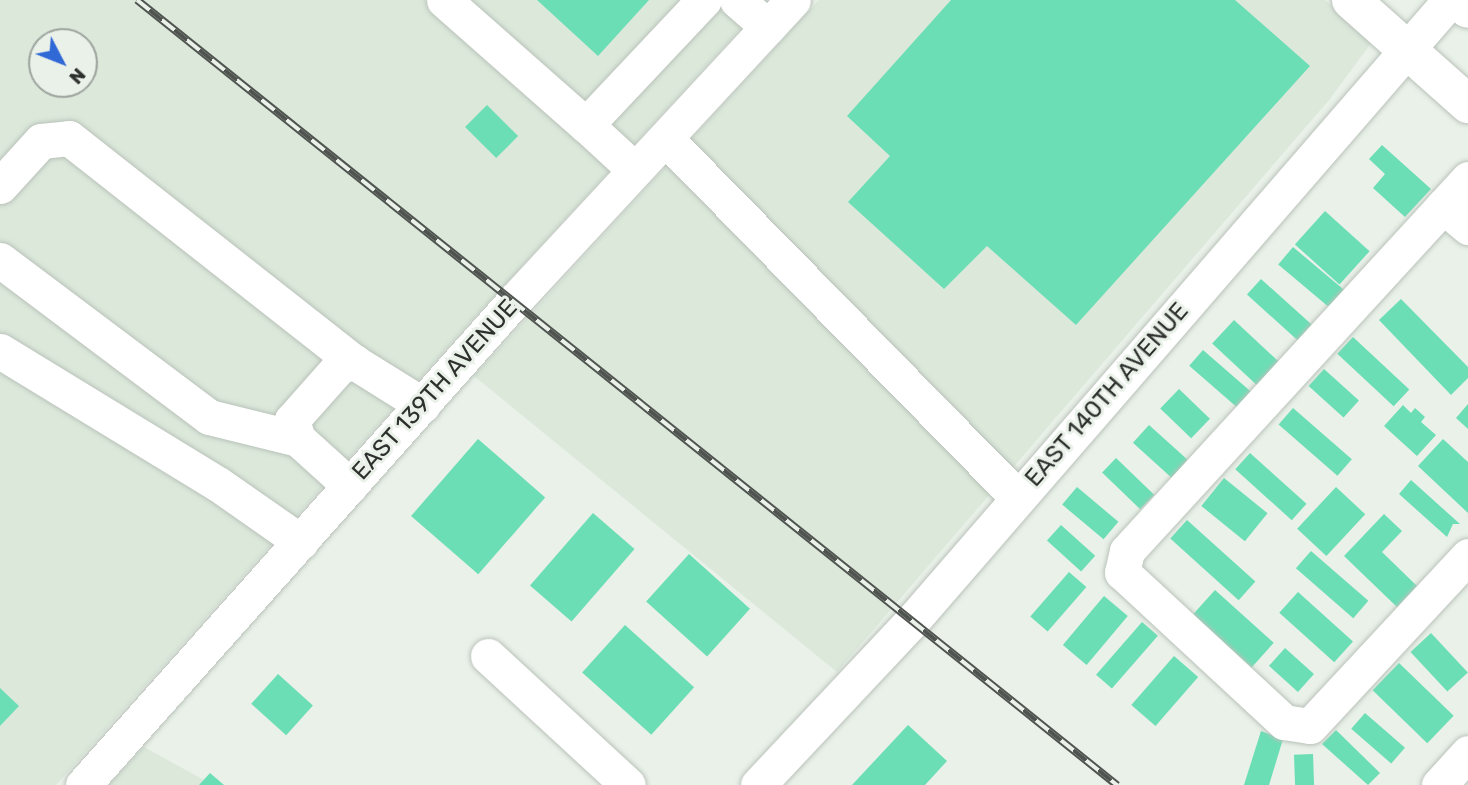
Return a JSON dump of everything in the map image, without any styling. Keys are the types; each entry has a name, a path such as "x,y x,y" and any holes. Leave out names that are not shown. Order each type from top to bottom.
{"main road":[{"path":"1458,0 1468,9"},
{"path":"1357,2 1468,104"}],"street":[{"path":"444,0 635,170"},
{"path":"586,125 704,0"},
{"path":"737,0 768,27"},
{"name":"EAST 139TH AVENUE","path":"83,785 349,486 793,0"},
{"name":"EAST 140TH AVENUE","path":"758,785 913,620 1450,0"},
{"path":"0,186 41,141 69,138 354,362 423,405"},
{"path":"665,138 1018,498"},
{"path":"1468,179 1456,217 1127,551 1122,572 1284,722 1310,726 1468,556"},
{"path":"0,260 209,417 298,439 349,486"},
{"path":"0,351 218,484 300,542"},
{"path":"298,439 292,421 340,366 354,362"},
{"path":"488,656 628,785"},
{"path":"1439,785 1468,753"}],"shaded area":[{"path":"0,0 767,0 471,321 56,785 0,785"},
{"path":"819,0 1325,0 1372,42 1329,100 837,672 474,376"},
{"path":"144,747 213,785 109,785"}],"building":[{"path":"537,0 649,0 598,56"},
{"path":"951,0 1235,0 1310,66 1076,325 987,246 944,289 848,202 890,156 847,116"},
{"path":"487,105 518,136 496,158 465,127"},
{"path":"1382,145 1431,189 1405,217 1373,188 1385,174 1369,159"},
{"path":"1325,211 1370,251 1339,285 1295,244"},
{"path":"1293,247 1345,291 1330,308 1278,265"},
{"path":"1261,279 1313,326 1299,341 1247,295"},
{"path":"1401,299 1468,367 1468,378 1451,395 1379,320"},
{"path":"1234,320 1279,362 1258,386 1212,343"},
{"path":"1353,337 1409,390 1394,406 1337,354"},
{"path":"1203,350 1251,392 1238,408 1189,366"},
{"path":"1324,369 1359,400 1344,418 1309,386"},
{"path":"1179,389 1210,419 1191,438 1160,408"},
{"path":"1468,404 1468,429 1456,418"},
{"path":"1403,405 1411,413 1415,408 1425,417 1421,422 1436,435 1417,456 1384,426"},
{"path":"1293,408 1352,459 1337,476 1279,425"},
{"path":"1149,425 1190,462 1174,480 1133,443"},
{"path":"478,439 545,497 478,574 411,516"},
{"path":"1443,439 1468,462 1468,513 1418,466"},
{"path":"1250,453 1306,504 1292,520 1235,469"},
{"path":"1116,458 1154,495 1140,509 1102,472"},
{"path":"1224,478 1268,513 1245,541 1201,506"},
{"path":"1411,480 1460,524 1453,524 1447,537 1399,494"},
{"path":"1077,487 1118,522 1104,539 1062,505"},
{"path":"1336,487 1365,514 1326,556 1297,529"},
{"path":"593,513 635,549 572,622 530,585"},
{"path":"1384,514 1402,531 1382,552 1417,586 1397,607 1344,556"},
{"path":"1187,520 1255,582 1239,600 1170,539"},
{"path":"1061,525 1095,556 1081,571 1047,541"},
{"path":"1311,551 1368,601 1353,618 1296,568"},
{"path":"689,554 750,609 707,656 646,602"},
{"path":"1069,572 1086,587 1048,632 1030,617"},
{"path":"1215,590 1274,643 1252,667 1193,615"},
{"path":"1298,592 1353,642 1334,662 1279,613"},
{"path":"1104,596 1128,616 1087,665 1063,645"},
{"path":"1142,622 1158,636 1112,689 1096,675"},
{"path":"625,625 694,687 651,735 582,673"},
{"path":"1431,633 1468,672 1447,692 1411,652"},
{"path":"1285,648 1314,674 1298,692 1269,666"},
{"path":"1174,656 1198,677 1156,726 1131,705"},
{"path":"1399,663 1454,716 1427,743 1373,690"},
{"path":"278,674 313,705 286,735 251,704"},
{"path":"0,688 19,706 0,726"},
{"path":"1365,713 1405,748 1391,764 1351,729"},
{"path":"908,725 947,761 925,785 852,785"},
{"path":"1336,730 1380,773 1368,785 1322,744"},
{"path":"1261,731 1283,739 1269,785 1244,785"},
{"path":"1313,754 1314,785 1295,785 1294,755"},
{"path":"210,773 224,785 199,785"}],"railway":[{"path":"137,0 1117,785"}]}
